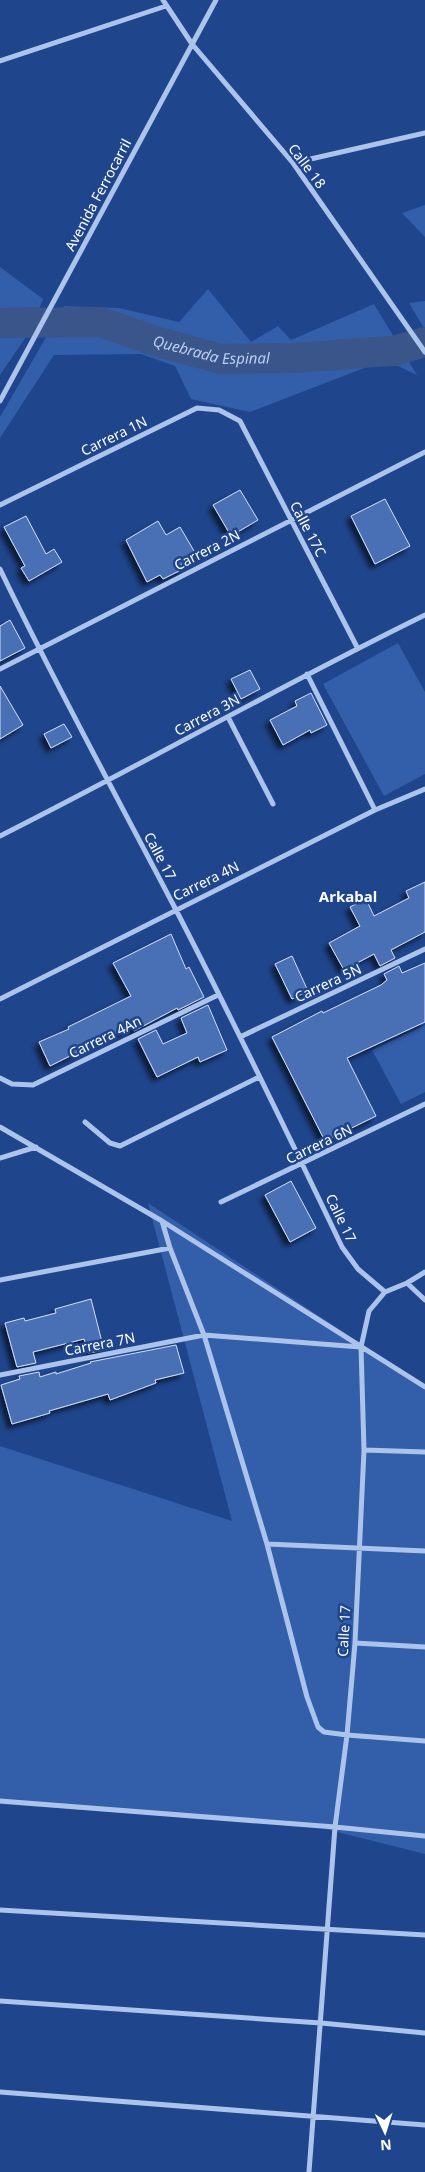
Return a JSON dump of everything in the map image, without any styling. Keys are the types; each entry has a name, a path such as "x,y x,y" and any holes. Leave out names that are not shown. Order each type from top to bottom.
{"street":[{"name":"Calle 18","path":"163,0 192,44 293,163 425,352"},
{"name":"Avenida Ferrocarril","path":"0,401 216,0"},
{"path":"0,61 166,6"},
{"path":"293,163 425,133"},
{"name":"Carrera 1N","path":"0,505 197,408 219,410 240,421"},
{"name":"Calle 17C","path":"240,421 290,521 358,647"},
{"name":"Carrera 2N","path":"0,669 425,452"},
{"name":"Calle 17","path":"0,569 38,650 175,909 240,1037 342,1248 358,1269 385,1292 369,1311 361,1347 364,1450 355,1643 347,1735 335,1827 329,1928 309,2172"},
{"name":"Carrera 3N","path":"0,836 107,782 358,647 424,618"},
{"path":"307,674 375,810"},
{"path":"228,717 273,804"},
{"name":"Carrera 4N","path":"0,998 375,810 425,789"},
{"name":"Carrera 5N","path":"240,1037 425,949"},
{"name":"Carrera 4An","path":"0,1078 12,1084 33,1085 218,995"},
{"path":"85,1122 110,1143 120,1146 259,1077"},
{"name":"Carrera 6N","path":"222,1202 425,1104"},
{"path":"0,1127 162,1221 425,1387"},
{"path":"0,1158 36,1147"},
{"path":"162,1221 170,1248 204,1335 267,1544 307,1696 318,1728 324,1732 347,1735 425,1741"},
{"path":"0,1280 170,1248"},
{"path":"385,1292 407,1284 425,1272"},
{"path":"407,1284 425,1300"},
{"name":"Carrera 7N","path":"0,1375 204,1335 361,1347"},
{"path":"364,1450 425,1452"},
{"path":"267,1544 425,1551"},
{"path":"355,1643 425,1647"},
{"path":"0,1801 335,1827 425,1836"},
{"path":"0,1910 425,1935"},
{"path":"0,2000 425,2032"},
{"path":"0,2092 425,2125"}],"shaded area":[{"path":"425,205 425,237 402,213"},
{"path":"0,267 43,299 30,331 0,375"},
{"path":"208,289 251,342 278,326 291,340 374,304 417,375 385,360 250,412 191,399 175,366 141,354 54,355 0,438 0,417 64,306 119,308 179,322"},
{"path":"425,301 425,330 409,303"},
{"path":"398,643 425,692 425,774 384,796 323,684"},
{"path":"425,1025 425,1092 401,1104 372,1050"},
{"path":"148,1203 425,1386 425,1854 317,1827 0,1804 0,1446 232,1521"}],"building":[{"path":"240,490 258,520 231,536 213,505"},
{"path":"385,499 410,546 375,564 351,516"},
{"path":"26,516 46,554 54,549 62,562 29,581 21,568 25,566 4,527"},
{"path":"158,521 166,535 180,527 197,556 181,565 183,569 163,579 160,575 147,582 126,540"},
{"path":"10,620 25,648 0,661 0,626"},
{"path":"250,670 260,689 241,699 231,679"},
{"path":"0,686 23,725 0,739"},
{"path":"311,693 327,725 311,733 310,730 283,745 270,720 297,706 295,701"},
{"path":"64,724 72,737 51,748 44,734"},
{"path":"425,882 425,932 391,950 395,958 380,966 374,954 344,970 329,943 360,926 350,907 366,899 374,916 409,898 406,891"},
{"path":"171,934 186,969 189,967 204,997 178,1010 177,1008 134,1031 132,1027 119,1034 118,1032 50,1066 39,1042 69,1029 68,1027 131,996 113,963"},
{"path":"292,956 308,991 292,999 275,964"},
{"path":"425,963 425,1022 347,1058 376,1116 325,1141 272,1037 322,1011 323,1013 381,985 387,980 384,974 399,966 402,973"},
{"path":"208,1005 227,1050 200,1062 198,1057 157,1077 138,1039 156,1030 163,1044 187,1033 181,1018"},
{"path":"291,1181 316,1228 290,1242 265,1195"},
{"path":"91,1299 104,1350 88,1353 84,1339 33,1352 36,1363 17,1367 5,1323 24,1318 25,1321 56,1313 55,1309"},
{"path":"176,1345 184,1373 155,1380 156,1383 110,1400 108,1394 12,1424 1,1385 20,1379 19,1376 39,1372 40,1377 56,1372 56,1374 90,1362"}],"waterway":[{"name":"Quebrada Espinal","path":"0,323 100,322 158,342 221,359 295,358 394,351 425,342"}],"district":[{"name":"Arkabal","path":"348,897"}]}
